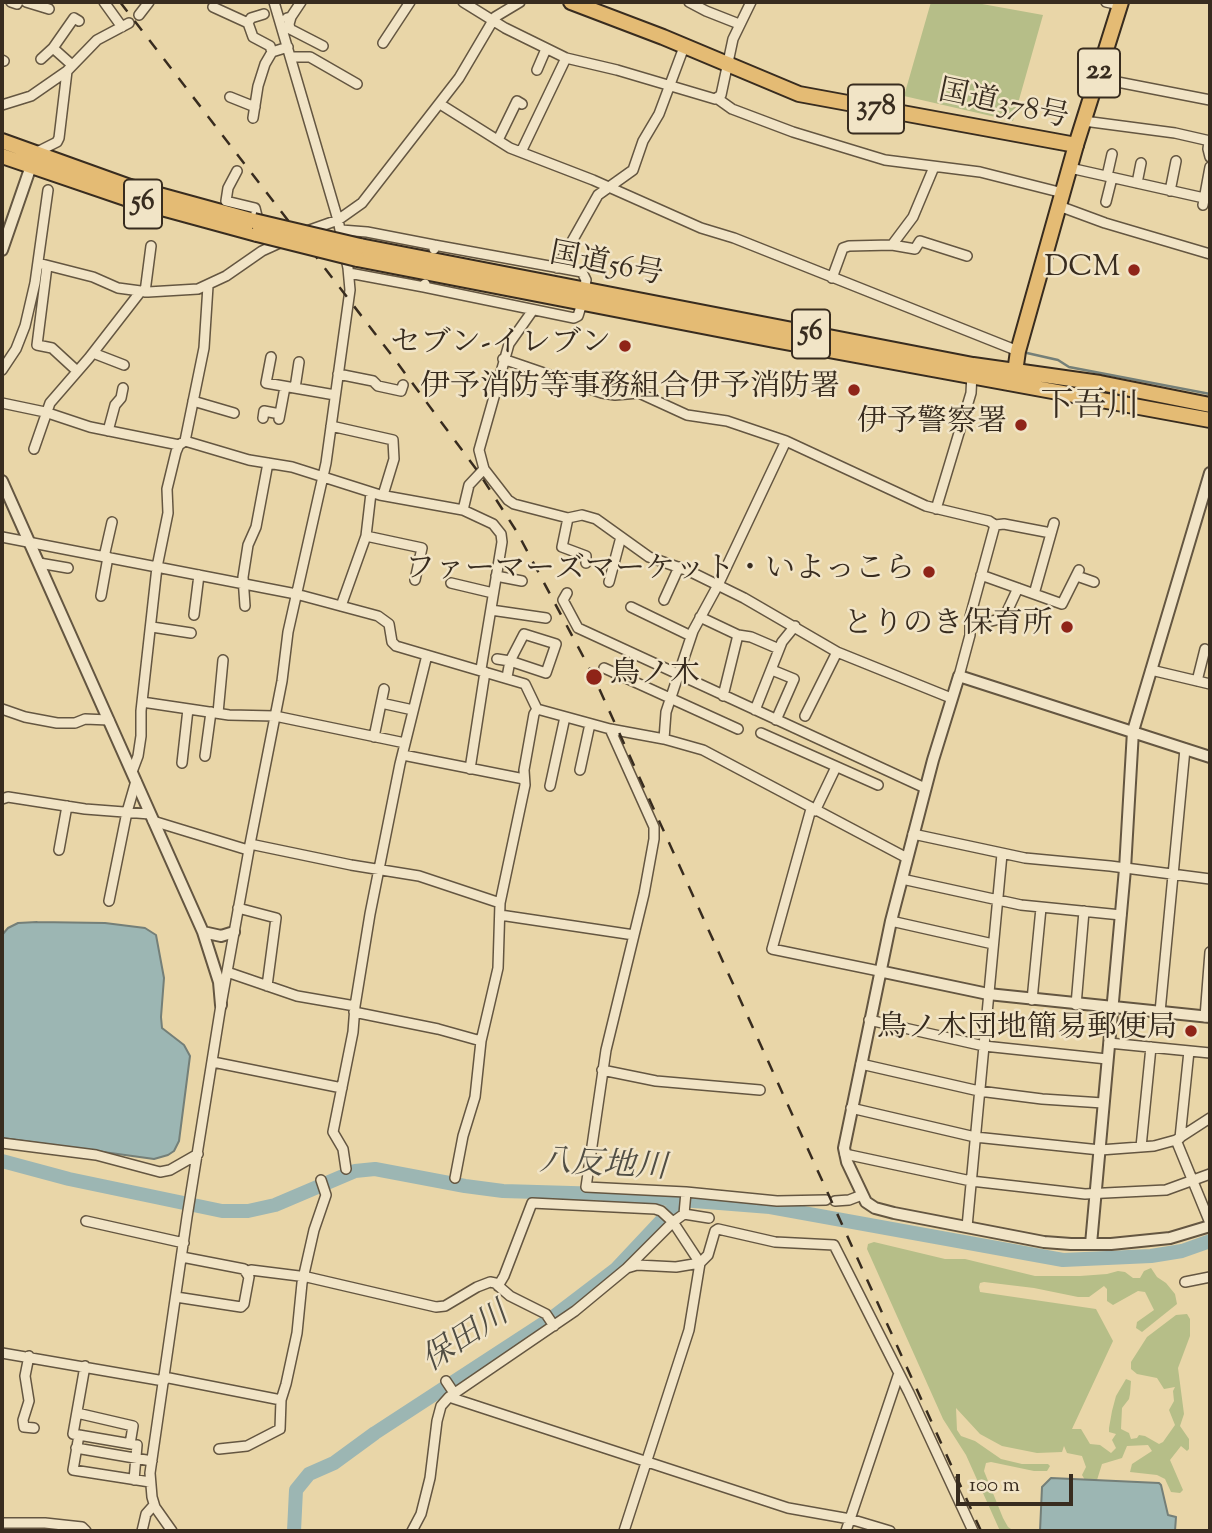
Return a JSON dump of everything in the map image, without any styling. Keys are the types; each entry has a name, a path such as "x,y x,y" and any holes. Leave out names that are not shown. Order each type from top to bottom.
{"main road":[{"name":"国道378号","path":"571,2 799,94 1076,145 1017,351 1014,377"},
{"name":"22","path":"1076,145 1116,3"},
{"name":"国道56号","path":"2,141 33,159 136,202 359,252 1014,377 1210,419"},
{"name":"国道56号","path":"2,156 33,159"},
{"name":"国道56号","path":"1014,377 1100,383 1210,405"}],"street":[{"path":"11,2 18,2"},
{"path":"26,2 49,9"},
{"path":"2,105 32,96 70,68 97,40 125,25 104,2"},
{"path":"139,15 149,2"},
{"path":"170,1530 154,1505 150,1482 188,1212 249,847 296,593 323,477 349,299 349,273 341,230 274,2"},
{"path":"301,2 288,27 323,46"},
{"path":"383,43 410,2"},
{"path":"463,2 493,21 566,58 718,99 732,109 793,132 885,160 980,172 1061,200 1105,223 1210,254"},
{"path":"42,265 93,277 118,288 143,291 198,289 208,286 265,249 338,220 362,203 440,104 493,21 503,11 520,2"},
{"path":"689,2 739,24"},
{"path":"718,99 731,46 751,2"},
{"path":"213,8 248,23 253,37 270,46 272,52 261,73 253,118"},
{"path":"248,23 251,18 264,14"},
{"path":"280,21 291,17"},
{"path":"41,59 53,48 74,18 79,21"},
{"path":"557,268 598,195 633,170 643,141 659,114 684,47"},
{"path":"3,243 33,159 59,138 70,68 53,48"},
{"path":"537,70 546,49"},
{"path":"272,52 289,52 310,57 357,84"},
{"path":"521,152 566,58"},
{"path":"1097,78 1210,100"},
{"path":"230,97 255,107"},
{"path":"498,140 517,101 522,104"},
{"path":"440,104 521,152 701,228 734,238 1017,351"},
{"path":"1084,121 1175,133 1210,141 1210,157"},
{"path":"1106,202 1111,155"},
{"path":"1170,191 1176,161"},
{"path":"1137,183 1141,163"},
{"path":"892,245 913,216 934,167"},
{"path":"1070,168 1170,191 1203,202 1210,167"},
{"path":"237,171 228,188 226,201 255,208 265,249"},
{"path":"48,190 37,345 51,348 77,371"},
{"path":"341,230 367,232 434,247 582,272 586,280 577,318 424,285 349,273"},
{"path":"832,278 843,248 849,246 892,245 915,249 920,242 967,256"},
{"path":"34,449 50,403 143,291 151,246"},
{"path":"2,370 22,336 42,265"},
{"path":"109,901 141,736 142,702 157,566 169,513 167,489 182,443 204,348 208,286"},
{"path":"533,310 515,333 503,359 479,450 484,469 502,495 514,504 568,518 582,515 596,519 649,557 718,585 837,652 951,698"},
{"path":"93,352 124,365"},
{"path":"271,357 266,383 335,395"},
{"path":"503,359 603,393 639,393 687,415 727,421 786,441 936,509 989,521 995,526"},
{"path":"263,418 264,411 279,417 299,362"},
{"path":"936,509 971,393 973,371"},
{"path":"338,374 373,381 378,386 401,391 403,385"},
{"path":"108,431 123,388"},
{"path":"193,401 234,413"},
{"path":"2,403 45,412 108,431 182,443 292,467 371,493 463,510 493,524 501,534 470,769"},
{"path":"331,426 393,440 394,458 383,495"},
{"path":"664,739 666,712 691,636 786,441"},
{"path":"245,606 242,583 248,545 256,527 268,463"},
{"path":"463,510 469,485 484,469"},
{"path":"1090,1244 1125,869 1133,731 1210,473"},
{"path":"2,481 203,932 219,982 221,1005"},
{"path":"341,606 366,536 371,493"},
{"path":"568,518 562,547 586,556 586,563"},
{"path":"101,596 112,522"},
{"path":"1034,594 1054,523"},
{"path":"995,526 1004,524 1051,533"},
{"path":"995,526 970,617 970,635 925,788 879,971 851,1108 845,1154 862,1195 870,1206 875,1208 1044,1242 1090,1244 1170,1238 1210,1225 1178,1139 1189,1051"},
{"path":"366,536 422,548 415,580"},
{"path":"2,537 296,593 386,620 392,642 396,646 525,684 537,709 610,730 664,739 703,750 907,858"},
{"path":"609,582 621,537"},
{"path":"38,563 68,568"},
{"path":"664,600 679,567"},
{"path":"981,575 1062,604 1078,573 1094,582"},
{"path":"194,615 199,575"},
{"path":"496,576 522,581"},
{"path":"452,583 494,593"},
{"path":"971,626 1004,618 1018,588"},
{"path":"567,593 563,600 578,628 925,788"},
{"path":"631,607 691,636"},
{"path":"491,610 546,618"},
{"path":"700,617 738,635 751,637 779,649"},
{"path":"755,710 779,649 795,626"},
{"path":"152,627 191,633"},
{"path":"497,659 510,662 546,673 556,644 524,634 510,662 507,677"},
{"path":"723,696 738,635"},
{"path":"1197,681 1205,649"},
{"path":"805,716 837,652"},
{"path":"346,1169 343,1149 333,1132 353,1032 370,914 405,743 427,655"},
{"path":"205,756 223,660"},
{"path":"604,668 738,729"},
{"path":"772,670 794,679 776,720"},
{"path":"1151,670 1210,684"},
{"path":"959,676 1210,757"},
{"path":"374,737 384,689"},
{"path":"142,702 214,713 275,716 405,743"},
{"path":"381,703 414,710"},
{"path":"2,709 57,723 75,723 85,719 108,720"},
{"path":"181,758 188,709"},
{"path":"455,1178 463,1136 475,1097 481,1041 498,968 500,903 525,785 534,714 537,709"},
{"path":"550,786 565,717"},
{"path":"580,770 590,724"},
{"path":"610,730 654,827 652,850 602,1070 586,1187 685,1202 831,1201 862,1195"},
{"path":"761,733 878,785"},
{"path":"1160,1012 1185,749"},
{"path":"403,755 524,779"},
{"path":"836,767 813,810 772,949 988,994 1208,1017 1210,952"},
{"path":"2,799 8,797 152,817 249,847 419,876 500,903"},
{"path":"59,850 67,806"},
{"path":"913,834 1025,859 1210,879"},
{"path":"967,1227 1002,854"},
{"path":"902,879 1041,908 1121,915"},
{"path":"238,908 276,918 267,986"},
{"path":"1032,1000 1041,908"},
{"path":"1076,1005 1084,911"},
{"path":"500,915 634,934"},
{"path":"891,921 993,944"},
{"path":"203,932 221,936 234,932"},
{"path":"227,972 297,996 481,1041"},
{"path":"869,1020 984,1046 1107,1059"},
{"path":"1109,1042 1210,1053"},
{"path":"1141,1147 1151,1047"},
{"path":"213,1062 342,1088"},
{"path":"861,1064 979,1091 1103,1103"},
{"path":"602,1070 656,1082 760,1090"},
{"path":"851,1108 975,1137 1100,1150 1141,1147 1178,1139 1210,1118"},
{"path":"2,1143 96,1155 160,1172 170,1170 198,1154"},
{"path":"845,1154 971,1181 1094,1195 1166,1190 1210,1174"},
{"path":"219,1449 247,1446 280,1429 281,1400 297,1333 304,1277 312,1238 323,1207 323,1183"},
{"path":"685,1202 709,1217"},
{"path":"412,1531 426,1495 437,1421 449,1388 551,1322 575,1311 627,1268 673,1222 685,1202"},
{"path":"498,1286 505,1276 532,1203 661,1211 673,1222 700,1263 689,1330 624,1531"},
{"path":"86,1221 184,1243"},
{"path":"627,1268 637,1265 676,1267 700,1263 708,1255 718,1228 775,1242 834,1245 898,1376 909,1393 973,1531"},
{"path":"182,1257 247,1271 304,1277 436,1307 445,1306 485,1283 495,1283 551,1322"},
{"path":"176,1297 241,1307 244,1304 249,1277 247,1271"},
{"path":"1185,1282 1210,1277"},
{"path":"2,1353 281,1400"},
{"path":"29,1356 25,1376 29,1401 23,1420 24,1427 34,1428"},
{"path":"85,1366 73,1434 137,1446 134,1480"},
{"path":"846,1531 898,1376"},
{"path":"449,1388 647,1462 788,1508 850,1519 890,1531"},
{"path":"77,1413 133,1426 130,1444"},
{"path":"79,1435 74,1470 150,1482"},
{"path":"76,1448 152,1461"},
{"path":"142,1531 146,1514 154,1505"},
{"path":"2,1523 82,1527 86,1531"}],"green space":[{"path":"931,2 971,2 1043,15 1013,121 904,96"},
{"path":"874,1242 945,1259 965,1259 1035,1276 1080,1276 1118,1271 1133,1278 1140,1278 1144,1271 1151,1268 1175,1294 1177,1304 1142,1332 1136,1328 1137,1322 1154,1310 1145,1292 1138,1291 1113,1305 1107,1301 1107,1289 1104,1286 1089,1297 984,1282 980,1283 979,1287 980,1292 1096,1309 1113,1341 1072,1429 1081,1429 1090,1444 1100,1445 1111,1453 1116,1448 1112,1440 1116,1434 1109,1432 1112,1411 1116,1396 1126,1379 1131,1381 1130,1394 1122,1408 1121,1429 1129,1433 1131,1439 1139,1435 1145,1436 1159,1444 1175,1425 1169,1410 1174,1401 1175,1387 1164,1389 1157,1378 1137,1374 1131,1369 1131,1362 1147,1337 1176,1315 1187,1314 1190,1319 1190,1336 1178,1368 1184,1414 1180,1426 1189,1439 1189,1449 1187,1451 1181,1446 1170,1460 1183,1490 1180,1493 1171,1492 1165,1479 1157,1475 1130,1472 1132,1464 1152,1451 1148,1445 1127,1446 1122,1458 1102,1464 1097,1480 1085,1480 1082,1475 1086,1467 1082,1456 1067,1453 1064,1446 1062,1452 1037,1453 1002,1446 980,1434 956,1408 957,1430 961,1436 975,1441 1001,1459 1050,1466 1047,1471 1034,1471 986,1463 984,1471 1003,1518 1014,1531 1000,1531 966,1455 943,1419 867,1249 868,1244"}],"water":[{"path":"18,923 105,923 145,928 156,935 164,978 162,1028 184,1045 190,1056 179,1141 174,1151 168,1155 154,1159 2,1138 2,935"},
{"path":"1051,1478 1159,1483 1168,1515 1176,1517 1175,1531 1040,1531 1042,1487"}],"waterway":[{"path":"1027,353 1058,360 1069,367 1210,394"},
{"name":"八反地川","path":"2,1161 69,1179 222,1211 248,1211 275,1205 355,1171 375,1169 503,1191 605,1194 770,1207 1063,1260 1151,1256 1182,1251 1210,1241"},
{"name":"保田川","path":"294,1531 296,1490 309,1474 334,1463 375,1433 553,1317 616,1269 677,1204 687,1201"}],"railway":[{"path":"120,2 390,353 479,473 517,532 593,675 981,1531"}],"place":[{"name":"DCM","path":"1134,270"},
{"name":"セブン-イレブン","path":"625,346"},
{"name":"伊予消防等事務組合伊予消防署","path":"854,390"},
{"name":"伊予警察署","path":"1021,425"},
{"name":"ファーマーズマーケット・いよっこら","path":"929,572"},
{"name":"とりのき保育所","path":"1067,627"},
{"name":"鳥ノ木","path":"594,677"},
{"name":"鳥ノ木団地簡易郵便局","path":"1191,1031"}],"district":[{"name":"下吾川","path":"1090,409"}]}
